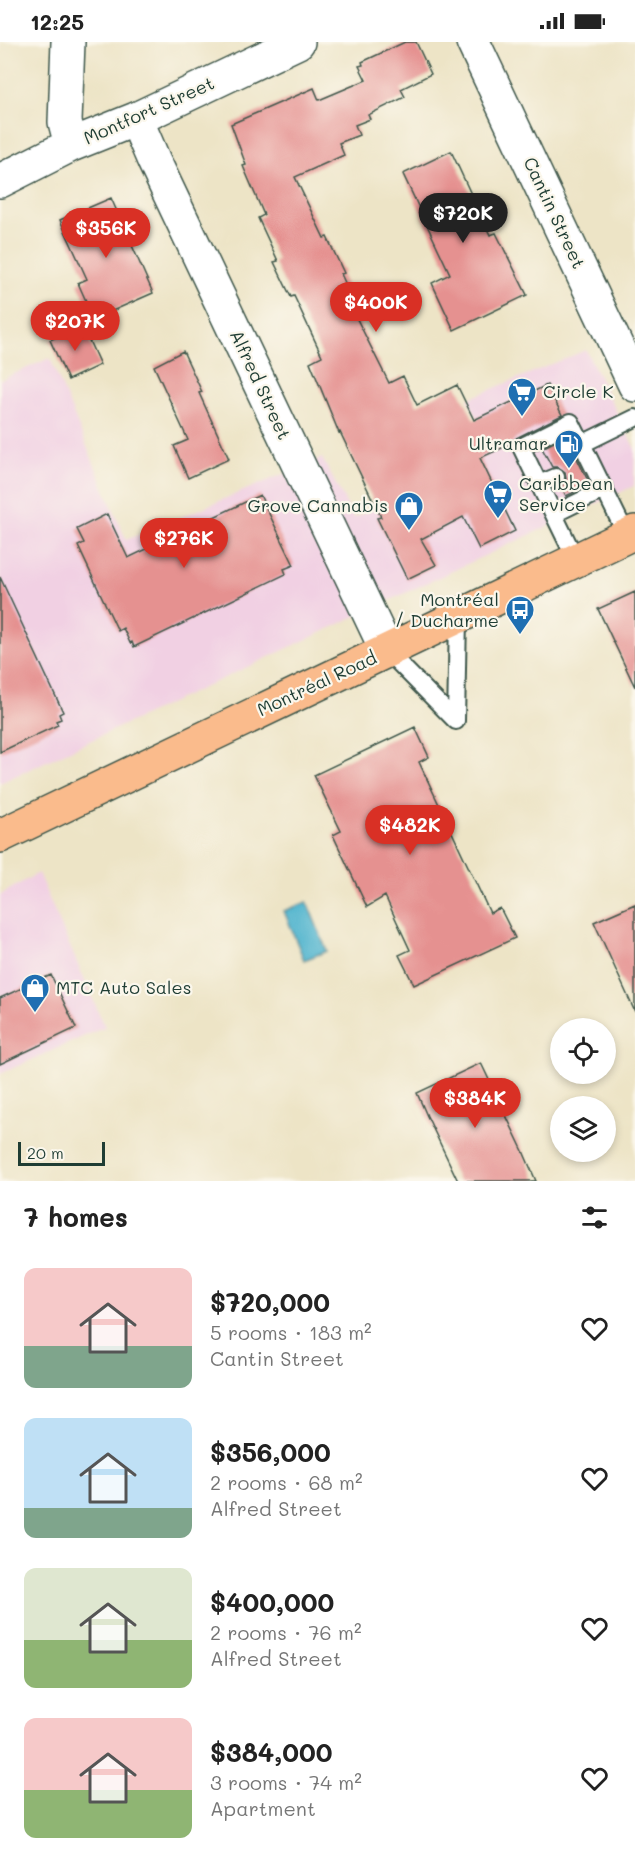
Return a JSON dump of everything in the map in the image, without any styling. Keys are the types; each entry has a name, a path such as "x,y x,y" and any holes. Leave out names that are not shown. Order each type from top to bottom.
{"main road":[{"name":"Montréal Road","path":"0,836 631,534"}],"street":[{"path":"68,42 65,122 71,145"},
{"name":"Montfort Street","path":"0,180 71,145 136,119 298,42"},
{"name":"Cantin Street","path":"473,42 635,385"},
{"name":"Alfred Street","path":"136,119 387,651"}],"lane":[{"path":"582,444 635,418"},
{"path":"576,560 521,447 572,422 582,444 586,462 605,489 631,534"},
{"path":"539,484 556,477"},
{"path":"554,514 605,489"},
{"path":"387,651 456,721 458,617"}],"shaded area":[{"path":"586,350 635,449 634,486 0,783 0,380 50,358 126,540 322,458 354,518 491,446 468,399"},
{"path":"38,873 105,1027 0,1074 0,895"}],"water":[{"path":"307,902 327,951 304,960 284,911"}],"building":[{"path":"405,42 416,42 431,74 401,89 405,97 368,115 370,119 355,125 359,135 339,143 344,155 295,177 324,238 327,237 344,273 341,274 361,317 357,319 389,383 403,376 417,405 457,385 474,420 547,385 562,415 516,438 511,444 480,458 515,531 479,549 463,517 421,539 436,565 407,579 377,518 381,517 339,433 310,362 322,356 294,296 291,297 274,262 278,261 258,218 264,215 243,166 246,165 231,124 314,88 319,100 366,80 359,66 363,65 362,62"},
{"path":"451,151 490,235 496,233 527,295 454,330 432,283 450,274 403,174"},
{"path":"111,198 153,293 94,319 78,283 87,279 60,220"},
{"path":"82,325 100,365 68,380 50,340"},
{"path":"183,351 229,459 188,478 174,446 188,440 154,366"},
{"name":"Ultramar","path":"566,436 590,485 566,496 561,486 566,479 565,472 558,467 552,467 542,448"},
{"path":"260,495 294,565 284,569 286,574 134,647 123,628 118,631 78,546 84,543 77,529 107,514 128,558"},
{"path":"0,577 63,712 59,714 61,719 56,721 58,725 0,752"},
{"path":"635,592 635,687 598,609"},
{"path":"415,727 429,757 419,762 490,913 500,908 515,938 414,985 399,955 410,950 385,896 367,907 333,835 341,831 314,775"},
{"path":"635,904 635,1012 594,922"},
{"name":"MTC Auto Sales","path":"51,975 76,1028 0,1064 0,998"},
{"path":"481,1063 536,1181 458,1181 427,1116 417,1093"}],"place":[{"name":"Circle K","path":"522,418"},
{"name":"Ultramar","path":"569,470"},
{"name":"Caribbean Service","path":"498,520"},
{"name":"Grove Cannabis","path":"409,532"},
{"name":"Montréal / Ducharme","path":"520,636"},
{"name":"MTC Auto Sales","path":"35,1014"}]}
